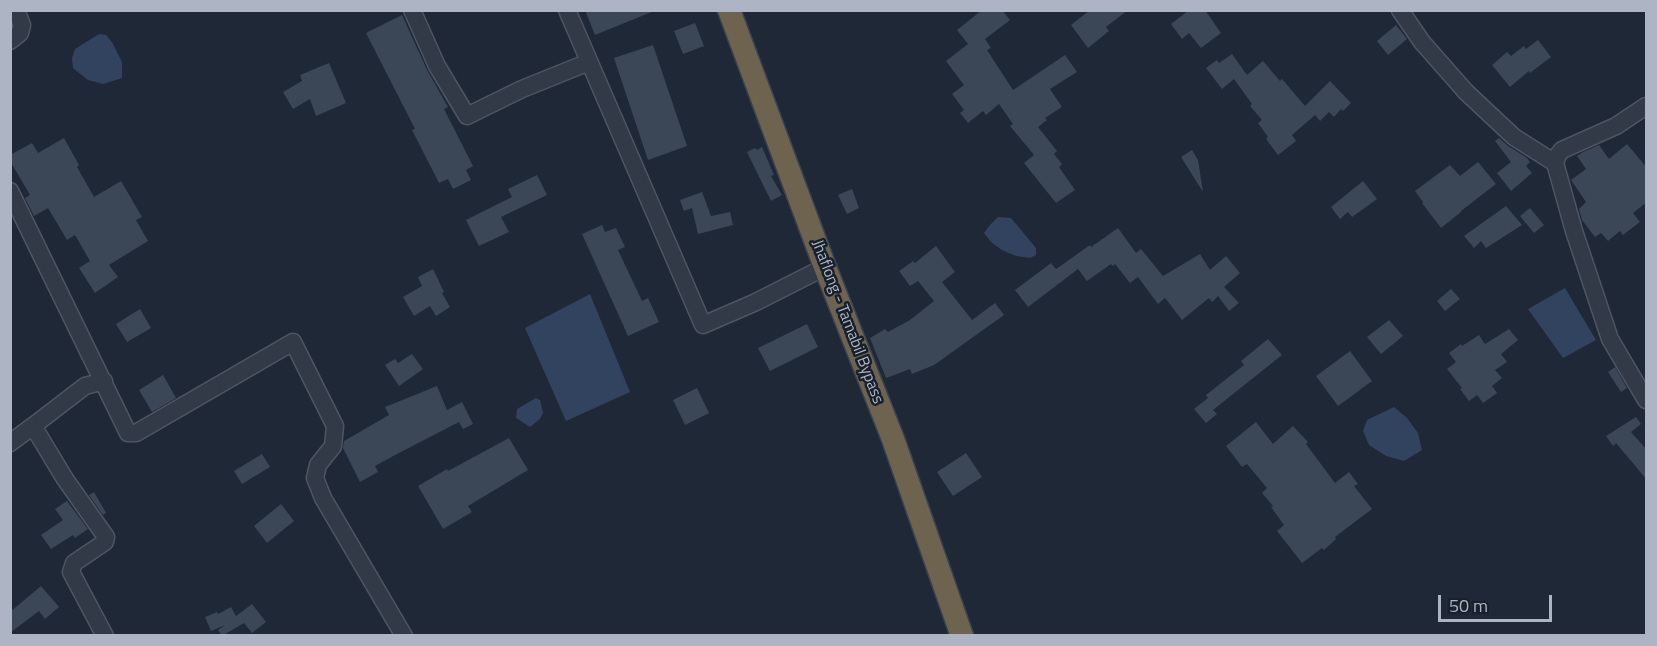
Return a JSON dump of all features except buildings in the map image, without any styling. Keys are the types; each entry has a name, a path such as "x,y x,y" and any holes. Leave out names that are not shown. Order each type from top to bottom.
{"highway":[{"name":"Jhaflong - Tamabil Bypass","path":"729,10 825,267 893,439 962,636"}],"street":[{"path":"10,41 20,33 22,25 16,10"},
{"path":"412,10 437,66 467,116 522,89 590,62"},
{"path":"567,10 703,325 756,302 825,267"},
{"path":"1400,10 1422,42 1466,92 1514,137 1555,163"},
{"path":"1647,106 1616,126 1562,150 1555,163 1574,231 1610,339 1647,400"},
{"path":"10,191 128,433 136,433 293,342 335,426 333,446 318,465 315,478 323,498 404,636"},
{"path":"10,443 85,386 104,381"},
{"path":"33,426 65,479 105,537 105,542 74,563 71,572 105,636"}],"water":[{"path":"99,34 106,35 112,42 122,62 122,78 103,84 88,80 73,68 72,58 75,49"},
{"path":"998,217 1011,218 1036,248 1036,255 1030,258 1016,256 991,242 984,233"},
{"path":"1565,288 1596,340 1563,358 1528,309"},
{"path":"590,294 630,392 566,421 525,328"},
{"path":"536,398 540,400 543,413 540,419 530,427 516,418 517,409"},
{"path":"1394,407 1407,418 1418,433 1422,450 1404,461 1386,456 1369,445 1363,431 1367,420"}]}
